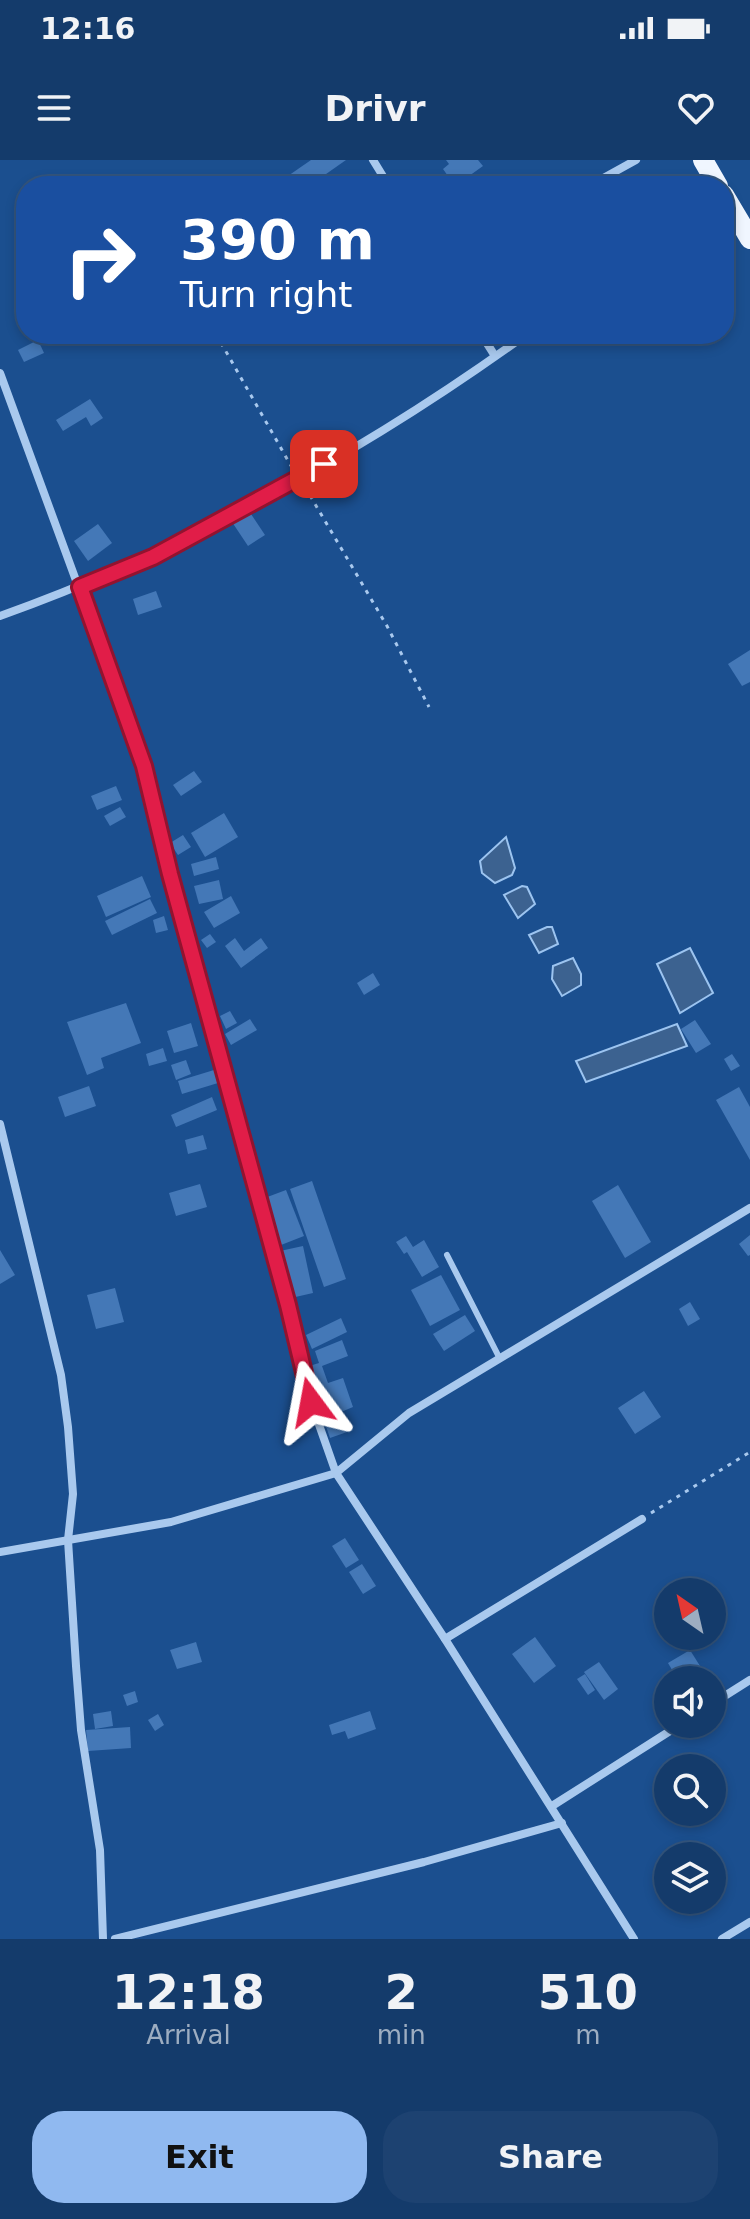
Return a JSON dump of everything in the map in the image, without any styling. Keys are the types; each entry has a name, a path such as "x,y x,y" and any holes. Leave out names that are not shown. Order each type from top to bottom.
{"main road":[{"path":"734,217 750,239"}],"street":[{"path":"607,176 636,160"},
{"path":"487,344 495,356"},
{"path":"0,616 153,557 299,479 512,344"},
{"path":"0,373 18,430 80,587 144,766 311,1402 336,1473 552,1806 634,1939"},
{"path":"0,1124 61,1375 73,1494 68,1540 81,1730 100,1850 103,1939"},
{"path":"0,1552 171,1522 336,1473 409,1413 750,1208"},
{"path":"445,1639 642,1519"},
{"path":"726,1695 750,1680"},
{"path":"552,1806 659,1738"},
{"path":"115,1939 424,1862 562,1823"},
{"path":"722,1939 750,1922"}],"lane":[{"path":"447,1255 500,1360"}],"path":[{"path":"222,344 387,626 429,707"},
{"path":"642,1519 750,1452"}],"water":[{"path":"506,837 515,868 512,875 495,883 482,873 480,861"},
{"path":"522,886 527,887 535,904 518,918 504,895"},
{"path":"552,927 558,944 539,953 529,935"},
{"path":"690,948 713,993 680,1013 657,964"},
{"path":"573,958 581,974 581,985 562,996 552,979 553,966"},
{"path":"677,1024 687,1046 586,1082 576,1061"}],"building":[{"path":"311,160 346,160 323,176 288,176"},
{"path":"446,160 478,160 483,166 469,176 448,176 443,169 449,164"},
{"path":"30,344 40,344 44,353 24,362 18,350"},
{"path":"90,399 103,418 91,426 86,417 63,431 56,420"},
{"path":"245,505 265,535 248,546 228,516"},
{"path":"98,524 112,543 88,561 74,541"},
{"path":"156,591 162,607 138,615 133,599"},
{"path":"750,650 750,682 742,686 728,664"},
{"path":"194,771 202,782 181,796 173,785"},
{"path":"116,786 122,800 97,810 91,796"},
{"path":"120,807 126,817 110,826 104,816"},
{"path":"224,813 238,837 205,857 191,833"},
{"path":"183,835 191,847 178,855 170,843"},
{"path":"216,857 219,869 194,876 191,864"},
{"path":"142,876 151,897 106,917 97,896"},
{"path":"219,880 223,899 199,904 194,886"},
{"path":"231,896 240,913 214,928 204,912"},
{"path":"150,899 157,913 112,935 105,921"},
{"path":"164,916 168,930 156,933 153,920"},
{"path":"210,934 216,942 207,948 201,940"},
{"path":"235,938 244,951 261,938 268,948 241,968 225,946"},
{"path":"373,973 380,985 364,995 357,983"},
{"path":"126,1003 141,1043 101,1058 104,1068 87,1075 67,1022"},
{"path":"230,1011 237,1023 226,1029 220,1016"},
{"path":"250,1019 257,1030 231,1045 225,1034"},
{"path":"695,1020 711,1044 696,1053 681,1029"},
{"path":"191,1023 198,1046 174,1053 167,1031"},
{"path":"163,1048 167,1061 149,1066 146,1054"},
{"path":"732,1054 740,1066 731,1071 724,1059"},
{"path":"186,1060 191,1074 176,1080 171,1065"},
{"path":"214,1070 218,1083 182,1094 178,1081"},
{"path":"89,1086 96,1106 65,1117 58,1097"},
{"path":"739,1087 750,1107 750,1160 716,1100"},
{"path":"212,1097 217,1110 176,1127 171,1115"},
{"path":"203,1135 207,1149 188,1154 185,1140"},
{"path":"312,1181 346,1279 324,1287 290,1189"},
{"path":"200,1184 207,1207 176,1216 169,1193"},
{"path":"618,1185 651,1242 625,1258 592,1201"},
{"path":"286,1190 304,1236 281,1245 262,1199"},
{"path":"750,1235 750,1255 748,1256 739,1244"},
{"path":"406,1236 413,1247 424,1240 439,1267 422,1277 407,1252 404,1254 396,1242"},
{"path":"303,1246 313,1293 291,1298 280,1251"},
{"path":"0,1250 15,1275 0,1284"},
{"path":"441,1275 460,1310 430,1326 411,1290"},
{"path":"115,1288 124,1322 96,1329 87,1295"},
{"path":"690,1302 700,1319 688,1326 679,1309"},
{"path":"465,1315 475,1331 444,1351 433,1334"},
{"path":"341,1318 347,1332 312,1349 306,1335"},
{"path":"342,1340 348,1356 322,1366 328,1383 343,1378 353,1407 341,1412 347,1432 330,1438 306,1367 319,1363 315,1351"},
{"path":"644,1391 661,1417 635,1434 618,1408"},
{"path":"345,1538 359,1560 346,1568 332,1546"},
{"path":"362,1564 376,1586 363,1594 349,1572"},
{"path":"535,1637 556,1666 534,1683 512,1654"},
{"path":"196,1642 202,1662 177,1669 170,1650"},
{"path":"690,1650 700,1666 670,1666 668,1663"},
{"path":"599,1662 618,1689 604,1700 584,1672"},
{"path":"585,1674 595,1690 588,1695 577,1679"},
{"path":"135,1691 138,1702 127,1706 123,1695"},
{"path":"111,1711 113,1726 95,1729 93,1714"},
{"path":"370,1711 376,1729 348,1739 345,1731 332,1735 329,1725"},
{"path":"158,1714 164,1725 155,1731 148,1720"},
{"path":"130,1727 131,1748 88,1751 86,1730"}],"route":[{"path":"311,1402 144,766 80,587 153,557 324,464"}]}
